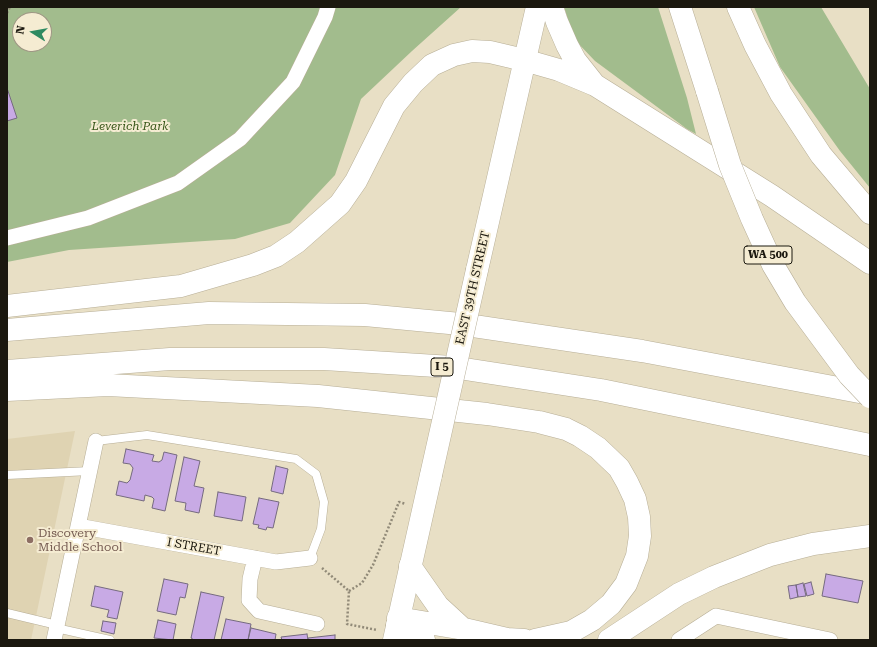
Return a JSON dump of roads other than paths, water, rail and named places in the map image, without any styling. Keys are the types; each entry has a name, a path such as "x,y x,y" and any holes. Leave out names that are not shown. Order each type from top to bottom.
{"main road":[{"name":"EAST 39TH STREET","path":"392,628 410,566 424,507 537,7"},
{"path":"552,7 557,22 575,60 595,85"},
{"name":"WA 500","path":"680,7 730,165 773,265 795,302 849,375 870,396"},
{"path":"738,7 755,45 781,94 821,155 870,213"},
{"path":"7,306 181,286 253,266 276,256 297,242 340,204 356,181 394,106 413,83 432,66 454,55 472,51 490,52 524,60 559,70 595,85 772,196 870,263"},
{"path":"7,330 209,313 365,315 460,324 642,351 870,396"},
{"name":"I 5","path":"7,371 170,359 324,359 452,367 600,390 870,445"},
{"path":"7,390 108,385 318,396 487,414 539,422 566,429 598,448 619,468 635,499 640,536 637,556 626,584 611,604 592,620 571,632 535,640"},
{"path":"609,640 679,594 714,576 770,555 813,544 870,536"},
{"path":"410,566 438,606 464,629"},
{"path":"392,628 464,629 507,639 524,640"},
{"path":"392,628 424,640"}],"street":[{"path":"7,238 88,218 178,183 240,139 293,82 325,17 328,7"},
{"path":"56,631 96,440"},
{"name":"I STREET","path":"78,526 276,562 310,558"},
{"path":"255,558 250,579 249,600 259,611 317,624"},
{"path":"679,640 716,616 830,640"}],"lane":[{"path":"96,440 147,435 296,459 316,474 324,502 321,528 310,558"},
{"path":"7,475 90,471"},
{"path":"7,613 56,631 110,640"}],"place":[{"name":"Discovery Middle School","path":"30,540"}],"park label":[{"name":"Leverich Park","path":"130,126"}]}
